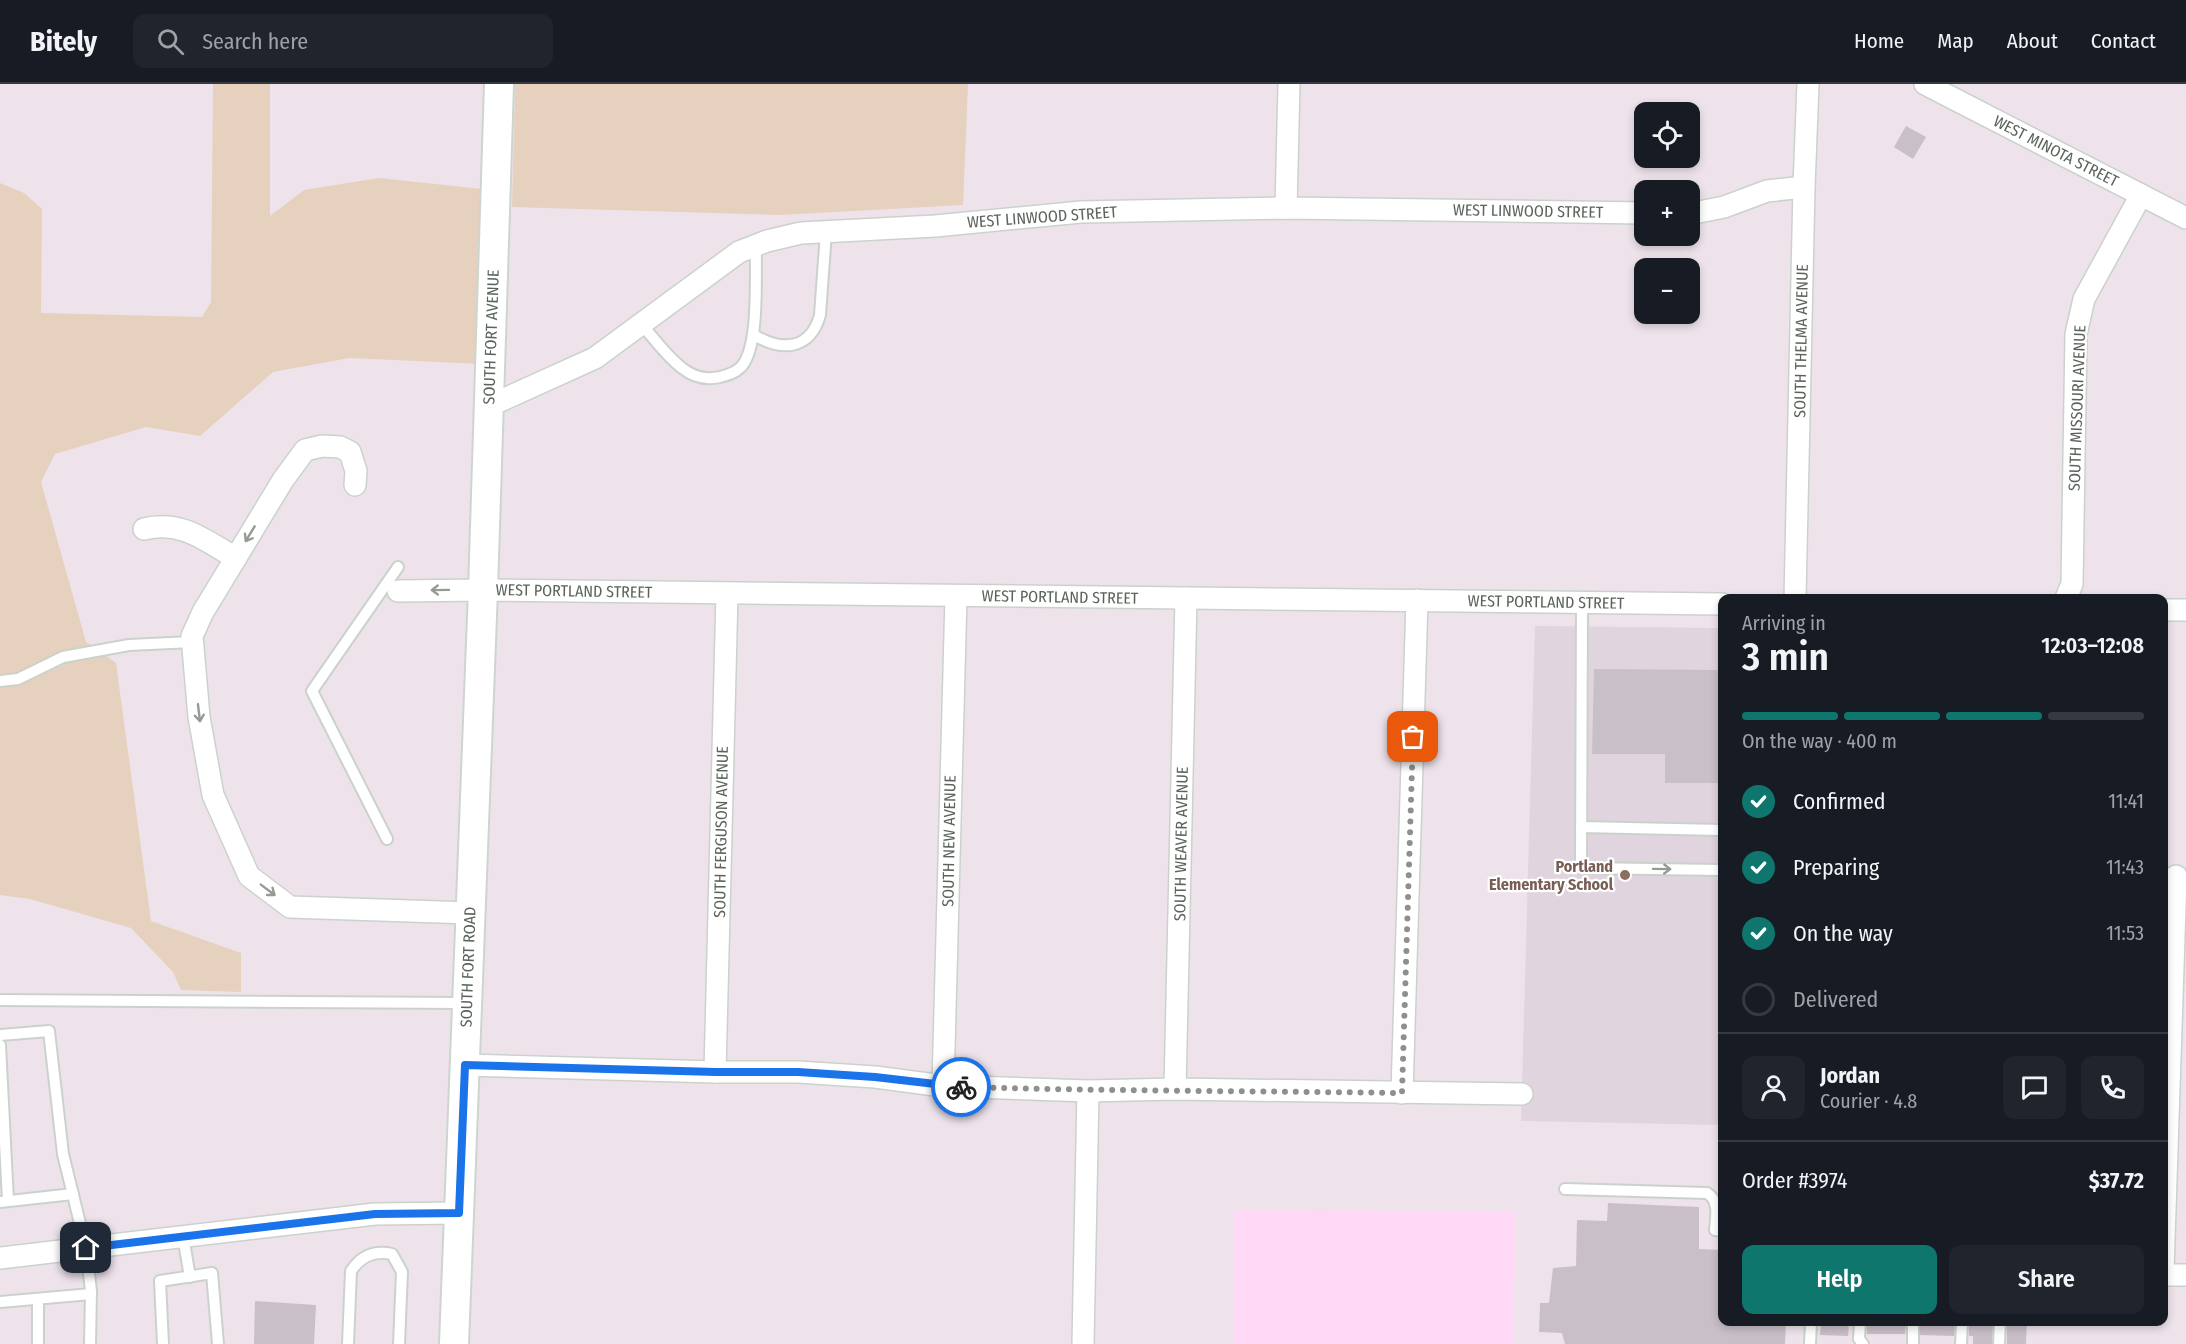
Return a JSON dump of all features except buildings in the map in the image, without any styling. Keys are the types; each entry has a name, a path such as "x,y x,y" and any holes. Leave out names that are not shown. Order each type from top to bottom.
{"street":[{"name":"SOUTH FORT AVENUE","path":"483,590 499,84"},
{"path":"1286,208 1289,84"},
{"name":"SOUTH THELMA AVENUE","path":"1795,594 1808,84"},
{"name":"WEST MINOTA STREET","path":"1925,84 2186,218"},
{"path":"1700,212 1724,207 1767,191 1804,187"},
{"name":"SOUTH MISSOURI AVENUE","path":"2068,594 2072,584 2076,334 2084,299 2141,195"},
{"name":"WEST LINWOOD STREET","path":"489,406 595,358 739,252 801,233 935,226 1082,212 1286,208 1634,213"},
{"path":"355,485 356,471 350,452 340,447 322,446 305,450 281,484 203,612 192,636 199,717 213,795 249,876 290,907 470,913"},
{"path":"144,530 156,527 184,528 236,558"},
{"name":"WEST PORTLAND STREET","path":"398,591 483,590 1718,604"},
{"name":"SOUTH FORT ROAD","path":"454,1344 483,590"},
{"name":"SOUTH FERGUSON AVENUE","path":"716,1072 727,593"},
{"name":"SOUTH NEW AVENUE","path":"943,1086 956,596"},
{"name":"SOUTH WEAVER AVENUE","path":"1175,1089 1186,598"},
{"path":"1402,1093 1417,600"},
{"path":"2168,609 2186,610"},
{"path":"2168,1106 2175,876"},
{"path":"465,1065 798,1072 875,1077 943,1086 1088,1091 1175,1089 1522,1094"},
{"path":"1083,1344 1088,1091"},
{"path":"0,1258 375,1214 459,1213"},
{"path":"2168,1275 2186,1275"}],"lane":[{"path":"754,334 774,345 790,346 806,338 818,325 826,232"},
{"path":"641,324 680,367 699,377 712,379 732,374 742,367 754,334 756,245"},
{"path":"387,839 312,691 398,567"},
{"path":"1582,602 1581,868 1718,870"},
{"path":"0,681 18,679 63,657 129,645 192,642"},
{"path":"1581,827 1718,830"},
{"path":"0,1000 466,1003"},
{"path":"0,1035 49,1031 63,1154 86,1248 91,1294 90,1344"},
{"path":"0,1045 4,1202 73,1194"},
{"path":"1565,1189 1707,1193 1716,1202 1715,1230 1718,1230"},
{"path":"183,1236 190,1277"},
{"path":"348,1344 351,1272 356,1263 374,1252 392,1254 402,1272 399,1344"},
{"path":"163,1344 160,1281 212,1274 218,1344"},
{"path":"0,1302 91,1294"},
{"path":"38,1299 39,1344"},
{"path":"1810,1326 1810,1344"},
{"path":"1860,1326 1859,1340 1863,1344"},
{"path":"1913,1326 1913,1344"},
{"path":"1961,1344 1962,1326"},
{"path":"2000,1326 2000,1344"}],"shaded area":[{"path":"213,84 270,84 270,216 304,190 379,178 482,189 482,364 349,358 273,372 200,436 146,427 55,454 41,482 86,642 116,663 151,921 241,953 241,992 181,990 173,972 131,928 30,899 0,895 0,183 24,193 42,209 41,313 202,317 211,302"},
{"path":"515,84 968,84 963,205 780,215 512,207"},
{"name":"Portland Elementary School","path":"1535,626 1718,628 1718,1125 1521,1121"},
{"path":"1233,1210 1516,1211 1513,1344 1233,1344"}],"way so far":[{"path":"961,1087 1088,1091 1175,1089 1402,1093 1413,737"}],"place":[{"name":"Portland Elementary School","path":"1625,875"}],"route":[{"path":"86,1248 332,1218 375,1214 459,1213 465,1065 798,1072 875,1077 961,1087"}]}
